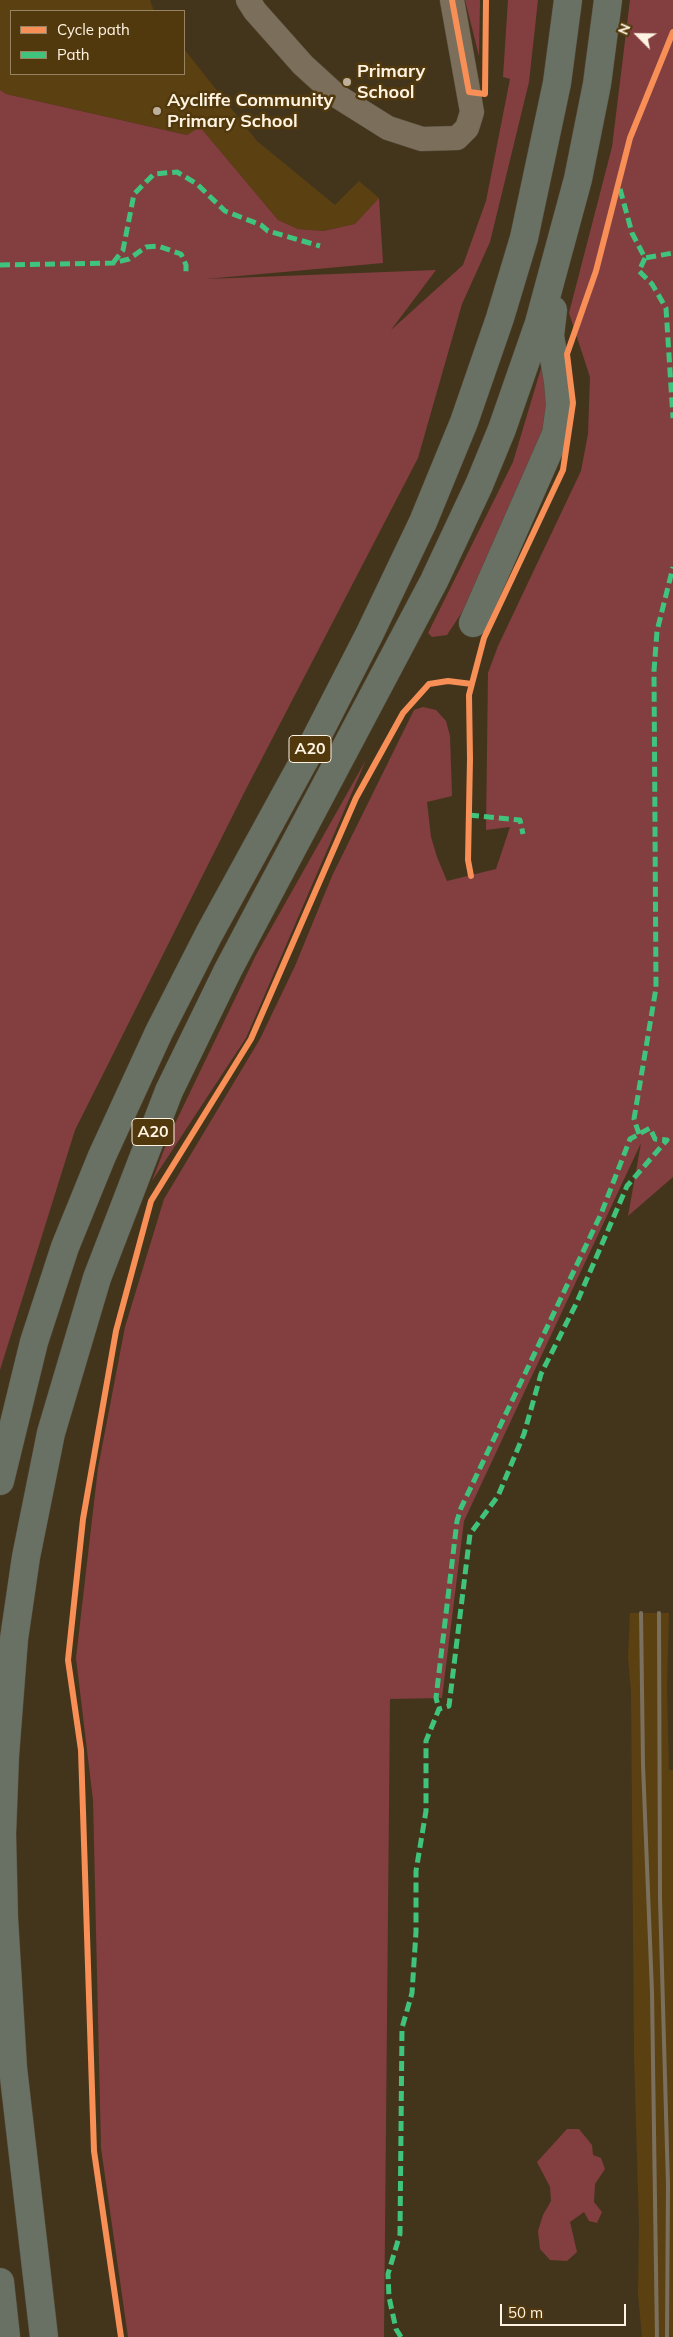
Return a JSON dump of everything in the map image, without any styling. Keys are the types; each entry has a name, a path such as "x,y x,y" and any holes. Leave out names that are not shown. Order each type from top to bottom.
{"highway":[{"name":"A20","path":"0,1481 34,1342 66,1247 102,1156 159,1032 205,942 315,740 369,635 423,522 464,422 500,318 524,238 557,83 568,0"},
{"name":"A20","path":"44,2337 13,2068 4,1918 2,1834 5,1756 14,1639 39,1486 65,1381 97,1278 131,1186 170,1091 228,970 397,652 479,485 518,386 559,254 592,115 608,0"},
{"path":"472,623 546,459 557,428 560,392 550,336 559,254"},
{"name":"A20","path":"289,854 389,702"},
{"path":"0,2282 6,2337"}],"street":[{"path":"248,0 255,11 303,66 337,96 388,128 422,139 457,138 467,128 472,112 452,0"}],"shaded area":[{"name":"Aycliffe Community Primary School","path":"0,0 150,0 154,10 10,10 10,75 185,75 185,50 257,141 335,205 359,181 379,198 355,224 323,231 298,229 278,220 200,127 188,135 6,94 0,90"},
{"path":"465,0 480,0 479,56"},
{"path":"508,0 538,0 529,82 490,242 462,304 418,458 244,793 75,1130 0,1370 0,90 6,94 187,135 200,127 278,220 298,229 323,231 355,224 379,198 383,263 206,279 436,270 391,330 463,265 486,201 510,79 503,77"},
{"path":"630,0 673,0 673,1177 628,1216 641,1143 464,1521 442,1698 390,1699 384,2337 128,2337 101,2148 93,1800 76,1658 98,1468 125,1327 164,1199 260,1039 295,966 332,876 414,710 423,707 436,710 446,721 450,736 452,796 427,802 431,837 447,881 496,869 510,827 486,830 488,673 498,646 581,471 588,434 590,377 569,313 612,147"},
{"path":"542,365 551,376 545,429 470,600 447,635 432,637 428,633 513,462"},
{"path":"366,760 246,1038 152,1181 170,1134 256,955"},
{"path":"630,1613 669,1613 667,1687 669,1770 673,1770 673,2337 642,2337 638,2295 639,2226 634,2054 631,1691 628,1657"},
{"path":"567,2129 579,2129 592,2145 593,2155 601,2158 605,2169 595,2184 594,2202 602,2212 597,2223 589,2221 584,2212 570,2222 577,2252 567,2261 550,2260 540,2249 538,2231 543,2215 551,2201 550,2187 537,2162"}],"railway":[{"path":"641,1613 643,1765 652,1992 657,2337"},
{"path":"659,1613 660,1898 668,2185 667,2337"}],"marked path":[{"path":"113,263 123,250 134,194 154,174 177,172 197,184 225,211 261,225 268,231 320,246"},
{"path":"620,189 632,233 645,258 673,253"},
{"path":"0,265 113,263 129,259 146,247 158,246 181,254 186,265 186,275"},
{"path":"645,258 639,271 652,284 666,308 673,418"},
{"path":"639,1134 634,1119 656,988 654,671 657,631 673,567"},
{"path":"469,815 520,820 523,834"},
{"path":"401,2337 396,2329 389,2297 388,2274 400,2234 402,2028 412,1993 416,1932 416,1871 426,1811 426,1741 439,1709 449,1706 470,1534 498,1496 524,1434 541,1374 577,1302 627,1186 667,1140 655,1139 650,1128 630,1139 601,1214 461,1508 457,1521 436,1698 439,1709"}],"cycle path":[{"path":"452,0 469,92 485,94 486,0"},
{"path":"471,876 468,860 469,695 484,638 563,470 573,403 567,354 596,271 630,138 673,32"},
{"path":"121,2337 94,2151 81,1750 68,1660 83,1519 116,1331 151,1201 251,1039 356,798 403,713 429,684 448,681 472,684"}],"place":[{"name":"Primary School","path":"347,82"},
{"name":"Aycliffe Community Primary School","path":"157,111"}]}
